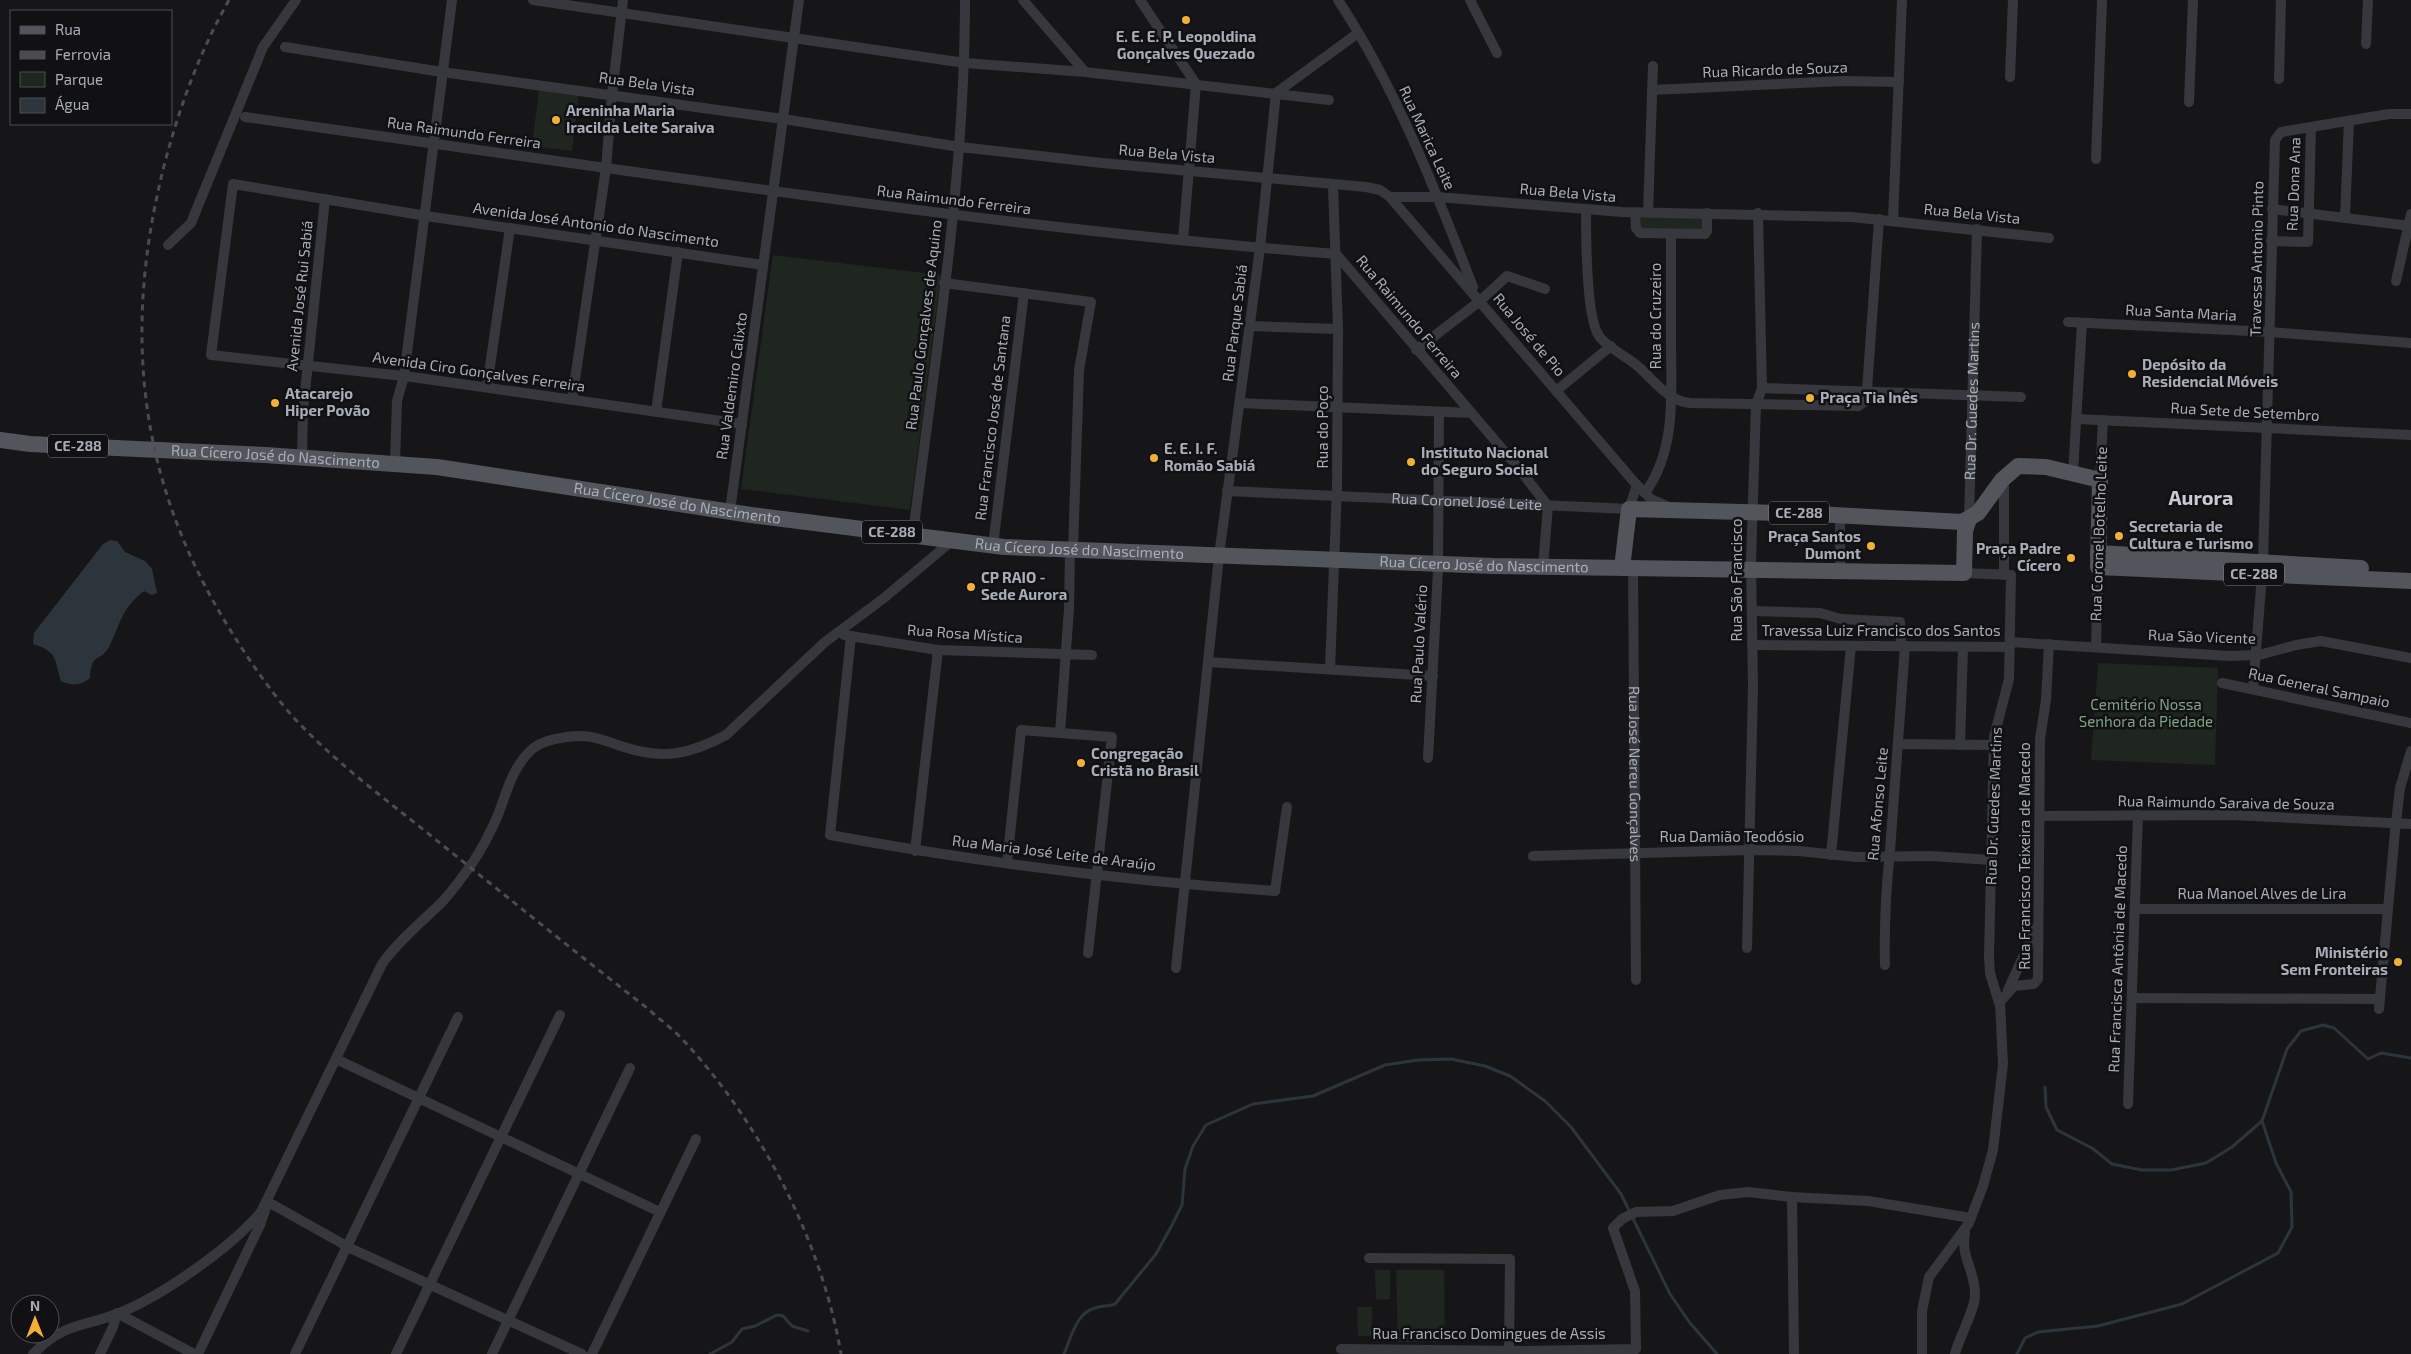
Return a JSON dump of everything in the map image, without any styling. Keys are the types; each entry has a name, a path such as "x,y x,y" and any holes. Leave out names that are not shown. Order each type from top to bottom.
{"main road":[{"name":"Rua Cícero José do Nascimento","path":"0,440 30,444 395,463 462,470 730,512 913,534 993,546 1438,564 1840,570 1964,574"},
{"path":"1969,519 1978,513 2004,478 2014,468 2026,465 2046,467 2100,480"},
{"name":"Rua Coronel Botelho Leite","path":"2098,560 2100,480"},
{"name":"Rua Coronel José Leite","path":"1629,510 1840,515 1956,522 1969,519"},
{"name":"Rua José Nereu Gonçalves","path":"1627,568 1629,510"},
{"name":"Rua Dr. Guedes Martins","path":"1964,574 1965,535 1969,519"},
{"name":"CE-288","path":"2098,560 2263,568 2411,571"},
{"name":"CE-288","path":"2263,568 2411,581"}],"street":[{"path":"168,245 191,224 263,47 296,0"},
{"path":"395,463 397,401 404,376 452,0"},
{"path":"533,0 965,63 1085,72 1276,92 1329,100"},
{"path":"572,400 606,168 623,0"},
{"name":"Rua Valdemiro Calixto","path":"730,512 799,0"},
{"name":"Rua Paulo Gonçalves de Aquino","path":"913,534 960,147 965,63 965,0"},
{"path":"1024,0 1085,72"},
{"path":"1140,0 1196,84 1183,240"},
{"path":"1470,0 1497,53"},
{"path":"1892,220 1902,0"},
{"path":"2010,77 2014,0"},
{"path":"2096,159 2102,0"},
{"path":"2190,102 2193,0"},
{"path":"2279,79 2281,0"},
{"path":"2366,44 2368,0"},
{"name":"Rua Marica Leite","path":"1344,2 1358,33 1403,118 1438,197 1478,298"},
{"path":"1276,92 1358,33"},
{"name":"Rua Bela Vista","path":"285,47 443,72 783,118 960,147 1266,179 1375,188 1390,197 1438,197 1636,213 1758,214 1880,219 2049,238"},
{"path":"1648,213 1653,66"},
{"name":"Rua Ricardo de Souza","path":"1652,90 1844,81 1899,82"},
{"name":"Rua Parque Sabiá","path":"1176,968 1219,556 1260,248 1276,92"},
{"path":"2311,127 2389,114 2411,114"},
{"name":"Rua Raimundo Ferreira","path":"245,117 773,192 952,215 1260,248 1336,254 1416,350 1472,413 1548,506"},
{"path":"2345,217 2349,121"},
{"name":"Travessa Antonio Pinto","path":"2253,689 2263,568 2275,140 2281,132 2311,127"},
{"name":"Rua Dona Ana","path":"2271,241 2308,242 2311,127"},
{"name":"Avenida José Antonio do Nascimento","path":"211,354 232,184 510,228 763,264"},
{"name":"Rua do Poço","path":"1330,669 1337,496 1338,406 1338,330 1333,185"},
{"name":"Rua José de Pio","path":"1390,197 1645,493"},
{"name":"Avenida José Rui Sabiá","path":"302,457 308,365 325,199"},
{"path":"2272,209 2310,212 2410,226"},
{"path":"1586,210 1586,244 1593,321 1598,335 1630,358 1671,398 1690,404 1858,406 1864,402 1867,390 1880,219"},
{"path":"1636,213 1636,228 1639,232 1671,234 1705,234 1707,231 1707,214"},
{"name":"Rua São Francisco","path":"1746,948 1750,850 1752,512 1756,405 1762,388 1758,214"},
{"path":"2396,281 2410,226 2411,214"},
{"path":"487,387 510,228"},
{"name":"Rua Dr. Guedes Martins","path":"1969,519 1974,397 1977,229"},
{"name":"Rua do Cruzeiro","path":"1671,234 1671,398"},
{"path":"656,412 678,252"},
{"path":"1416,350 1507,276 1545,289"},
{"path":"944,283 1091,302 1078,380 1072,550 1060,733"},
{"name":"Rua Francisco José de Santana","path":"993,546 1024,293"},
{"name":"Rua Santa Maria","path":"2068,322 2270,332 2411,343"},
{"path":"2073,473 2082,323"},
{"path":"1250,326 1338,330"},
{"path":"1556,391 1611,346"},
{"name":"Avenida Ciro Gonçalves Ferreira","path":"211,354 404,376 742,424"},
{"path":"1762,388 1867,390 1974,397 2021,397"},
{"path":"1645,493 1656,476 1663,460 1668,435 1671,398"},
{"path":"1240,403 1472,413"},
{"name":"Rua Paulo Valério","path":"1428,758 1438,564 1439,412"},
{"name":"Rua Sete de Setembro","path":"2077,419 2411,434"},
{"name":"Rua Coronel Botelho Leite","path":"2100,480 2103,420"},
{"name":"Rua Dr. Guedes Martins","path":"2002,1002 1989,963 1993,745 1995,727 2009,684 2010,644 2004,478"},
{"name":"Rua José Nereu Gonçalves","path":"1629,510 1637,485"},
{"name":"Rua Coronel José Leite","path":"1227,491 1629,510"},
{"name":"Rua Coronel José Leite","path":"1645,493 1662,504 1706,512"},
{"path":"1543,567 1548,506"},
{"path":"1840,515 1840,570"},
{"path":"117,1314 196,1354 260,1225 268,1202 382,964 397,946 445,899 464,875 488,837 515,768 532,750 543,743 560,738 592,736 639,751 671,754 696,750 726,735 835,633 884,598 953,540"},
{"name":"Rua Coronel Botelho Leite","path":"2096,647 2098,560"},
{"name":"Rua José Nereu Gonçalves","path":"1627,568 1636,852 1636,980"},
{"name":"Rua Cícero José do Nascimento","path":"1964,574 2007,575"},
{"name":"Rua Afonso Leite","path":"1752,611 1820,613 1841,619 1900,622 1903,646 1898,744 1884,917 1885,965"},
{"name":"Rua Rosa Mística","path":"835,633 938,650 1092,655"},
{"name":"Rua Maria José Leite de Araújo","path":"851,636 830,835 915,851 1097,876 1275,891 1287,807"},
{"name":"Rua São Vicente","path":"2049,644 2211,656 2256,655 2305,643 2322,641 2411,658"},
{"name":"Travessa Luiz Francisco dos Santos","path":"1752,645 1963,647 2049,644"},
{"name":"Rua Francisco Teixeira de Macedo","path":"2002,1002 2016,985 2037,983 2041,816 2040,739 2046,700 2049,644"},
{"path":"1831,855 1851,646"},
{"path":"1960,745 1963,647"},
{"path":"915,851 938,650"},
{"path":"1208,662 1433,676"},
{"name":"Rua General Sampaio","path":"2222,683 2411,723"},
{"path":"1007,863 1022,730 1112,737 1088,953"},
{"path":"1898,744 1993,745"},
{"path":"2132,998 2380,1004 2400,788 2411,751"},
{"name":"Rua Francisca Antônia de Macedo","path":"2128,1104 2138,815"},
{"name":"Rua Raimundo Saraiva de Souza","path":"2041,816 2232,815 2411,824"},
{"name":"Rua Damião Teodósio","path":"1533,856 1750,850 1889,857 1938,856 1991,860"},
{"name":"Rua Manoel Alves de Lira","path":"2134,909 2388,909"},
{"path":"1922,1354 1922,1311 1928,1281 1937,1264 1966,1229 1990,1162 1997,1125 2003,1060 2002,1002 2038,923"},
{"path":"396,1354 560,1015"},
{"path":"295,1354 458,1017"},
{"path":"336,1059 660,1212"},
{"path":"492,1354 630,1068"},
{"path":"592,1354 696,1140"},
{"name":"Rua Francisco Domingues de Assis","path":"1341,1349 1509,1351 1636,1349 1636,1291 1613,1228 1625,1216 1636,1212 1673,1211 1728,1194 1748,1192 1792,1197"},
{"path":"1794,1354 1792,1197 1868,1201 1971,1218"},
{"path":"268,1202 347,1246 582,1354"},
{"path":"33,1354 65,1329 117,1314 157,1292 206,1260 247,1228 268,1202"},
{"path":"1955,1354 1975,1299 1974,1279 1964,1248 1966,1229"},
{"path":"1369,1258 1510,1259 1509,1351"},
{"path":"100,1354 112,1330 117,1314"}],"green space":[{"name":"Areninha Maria Iracilda Leite Saraiva","path":"539,89 579,94 572,151 532,146"},
{"path":"1640,216 1703,216 1703,230 1641,229"},
{"path":"773,255 941,275 910,510 741,489"},
{"name":"Cemitério Nossa Senhora da Piedade","path":"2098,663 2218,668 2215,765 2091,760"},
{"path":"1375,1270 1390,1270 1390,1299 1376,1300"},
{"path":"1396,1270 1444,1270 1445,1342 1398,1342"},
{"path":"1357,1307 1372,1307 1372,1336 1358,1336"}],"water":[{"path":"110,540 117,541 125,552 145,561 152,569 157,593 152,595 144,591 126,610 106,652 92,664 90,678 79,684 65,683 61,681 56,662 51,654 47,650 33,644 34,633 103,544"}],"waterway":[{"path":"2017,1354 2025,1338 2038,1332 2098,1326 2182,1304 2278,1253 2292,1227 2291,1192 2276,1163 2262,1121 2287,1049 2301,1031 2323,1025 2334,1028 2368,1059 2381,1053 2411,1058"},
{"path":"1064,1354 1075,1327 1083,1315 1098,1307 1115,1304 1156,1254 1182,1205 1185,1169 1193,1146 1206,1125 1253,1104 1313,1096 1385,1065 1418,1060 1451,1059 1485,1066 1510,1076 1545,1101 1571,1127 1621,1194 1670,1294 1690,1323 1717,1354"},
{"path":"2045,1087 2046,1107 2057,1130 2092,1148 2112,1164 2142,1170 2171,1170 2206,1163 2232,1147 2262,1121"},
{"path":"710,1354 732,1342 742,1329 755,1326 777,1315 783,1316 792,1326 808,1331"}],"railway":[{"path":"229,0 199,61 183,102 170,144 151,227 144,288 142,346 147,404 157,461 175,517 198,573 229,628 252,663 285,708 310,734 343,765 647,1008 680,1037 712,1074 763,1147 803,1228 832,1312 841,1354"}],"place":[{"name":"E. E. E. P. Leopoldina Gonçalves Quezado","path":"1186,20"},
{"name":"Areninha Maria Iracilda Leite Saraiva","path":"556,120"},
{"name":"Depósito da Residencial Móveis","path":"2132,374"},
{"name":"Praça Tia Inês","path":"1810,398"},
{"name":"Atacarejo Hiper Povão","path":"275,403"},
{"name":"E. E. I. F. Romão Sabiá","path":"1154,458"},
{"name":"Instituto Nacional do Seguro Social","path":"1411,462"},
{"name":"Secretaria de Cultura e Turismo","path":"2119,536"},
{"name":"Praça Santos Dumont","path":"1871,546"},
{"name":"Praça Padre Cícero","path":"2071,558"},
{"name":"CP RAIO - Sede Aurora","path":"971,587"},
{"name":"Congregação Cristã no Brasil","path":"1081,763"},
{"name":"Ministério Sem Fronteiras","path":"2398,962"}],"district":[{"name":"Aurora","path":"2201,498"}]}
